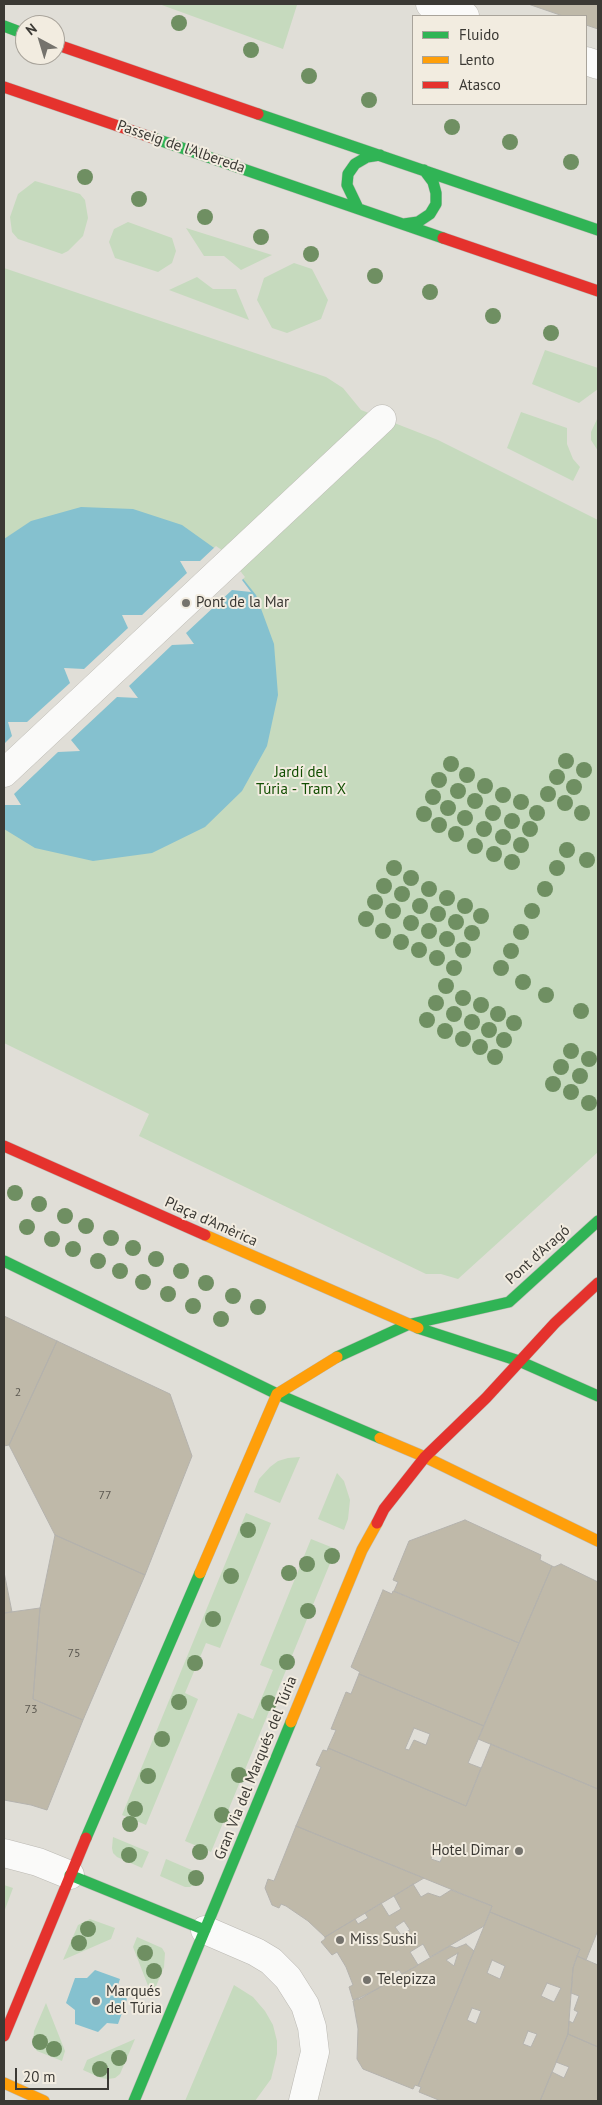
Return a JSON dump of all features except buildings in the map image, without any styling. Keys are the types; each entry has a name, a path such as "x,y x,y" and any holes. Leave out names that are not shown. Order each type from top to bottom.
{"main road":[{"path":"65,47 598,230"},
{"name":"Passeig de l'Albereda","path":"4,86 598,291"},
{"path":"358,208 350,196 347,185 348,174 355,164 367,157 380,155"},
{"path":"404,224 418,222 430,214 436,204 433,182 424,170"},
{"name":"Plaça d'Amèrica","path":"4,1146 407,1325 519,1361 598,1396"},
{"name":"Pont d'Aragó","path":"407,1325 509,1302 598,1221"},
{"path":"4,1262 277,1394 425,1457 598,1542"},
{"path":"425,1457 486,1398 555,1322 598,1283"},
{"path":"4,2036 70,1875 277,1394 336,1357 407,1325"},
{"name":"Gran Via del Marqués del Túria","path":"134,2101 362,1550 384,1509 425,1457"},
{"path":"70,1875 205,1930"},
{"path":"4,2083 44,2101"}],"street":[{"path":"4,773 382,419"},
{"path":"4,1853 38,1862 70,1875"},
{"path":"205,1930 256,1952 270,1961 288,1978 305,2005 312,2027 315,2052 307,2100"}],"green space":[{"path":"159,4 293,4 297,5 283,49"},
{"path":"35,181 80,194 85,200 88,218 83,236 68,251 62,254 18,239 12,232 10,217 18,194"},
{"path":"128,222 172,238 176,251 172,263 158,272 115,258 109,242 114,229"},
{"path":"186,228 272,255 241,270 224,256 204,256"},
{"path":"294,263 312,269 328,300 321,319 287,333 272,328 257,300 264,278"},
{"name":"Jardí del Túria - Tram X","path":"4,268 326,377 343,388 361,410 438,440 598,520 598,1152 458,1279 441,1274 426,1274 139,1136 149,1114 4,1043"},
{"path":"197,277 213,289 236,289 249,320 169,290"},
{"path":"545,350 598,368 598,389 579,403 532,384"},
{"path":"521,412 567,428 567,444 573,459 580,467 573,481 507,448"},
{"path":"598,417 598,451 591,440 591,432"},
{"path":"300,1457 280,1503 254,1492 259,1479 270,1467 278,1461"},
{"path":"337,1473 344,1481 350,1500 348,1519 344,1530 318,1519"},
{"path":"246,1513 271,1523 220,1648 206,1643 185,1693 198,1699 146,1825 122,1815"},
{"path":"311,1539 336,1549 211,1852 185,1841 238,1713 253,1719 273,1670 260,1665"},
{"path":"113,1837 149,1852 142,1868 117,1857 113,1853"},
{"path":"166,1859 201,1874 199,1881 190,1887 185,1887 160,1876"},
{"path":"4,1885 13,1888 4,1912"},
{"path":"90,1919 115,1928 111,1939 63,1960 78,1925"},
{"path":"137,1937 162,1948 165,1953 164,1967 152,1996 133,1947"},
{"path":"234,1985 253,1997 265,2011 273,2025 277,2041 277,2054 271,2079 255,2101 185,2101"},
{"path":"46,2003 65,2051 62,2061 37,2051 33,2045 34,2031"},
{"path":"135,2039 120,2074 115,2078 101,2078 83,2070 87,2060"}],"water":[{"path":"81,507 133,509 182,525 224,555 256,595 274,644 278,695 267,746 242,791 205,827 152,853 93,861 35,848 4,829 4,539 31,521"},
{"path":"95,1970 120,1979 118,1985 120,1991 127,1999 118,2024 107,2023 98,2032 75,2024 75,2010 66,2003 75,1978 87,1978"}],"pier":[{"name":"Pont de la Mar","path":"216,546 226,553 245,577 242,580 251,592 232,590 186,633 194,644 172,645 129,686 138,698 117,697 71,740 80,751 58,752 14,794 21,805 4,805 4,744 12,736 8,722 27,722 70,683 64,668 84,669 128,628 122,615 142,615 187,573 180,561 200,561"}],"traffic: fast":[{"path":"4,26 15,30"},
{"path":"258,114 598,230"},
{"path":"153,138 443,238"},
{"path":"358,208 347,185 348,174 355,164 367,157 380,155"},
{"path":"404,224 418,222 430,214 436,204 433,182 424,170"},
{"path":"337,1357 407,1325 509,1302 598,1221"},
{"path":"4,1261 277,1394 380,1438"},
{"path":"418,1328 519,1361 598,1396"},
{"path":"86,1838 200,1573"},
{"path":"134,2101 291,1722"},
{"path":"70,1875 205,1930"}],"traffic: slow":[{"path":"205,1235 418,1328"},
{"path":"200,1573 277,1394 337,1357"},
{"path":"380,1438 425,1457 598,1541"},
{"path":"291,1722 362,1550 377,1523"},
{"path":"4,2083 44,2101"}],"traffic: jam":[{"path":"65,47 258,114"},
{"path":"4,87 153,138"},
{"path":"443,238 598,291"},
{"path":"4,1146 205,1235"},
{"path":"377,1523 384,1509 425,1457 486,1398 555,1323 598,1283"},
{"path":"4,2036 86,1838"}],"place":[{"name":"Pont de la Mar","path":"186,603"},
{"name":"Hotel Dimar","path":"519,1851"},
{"name":"Miss Sushi","path":"340,1940"},
{"name":"Telepizza","path":"367,1980"},
{"name":"Marqués del Túria","path":"96,2001"}]}
